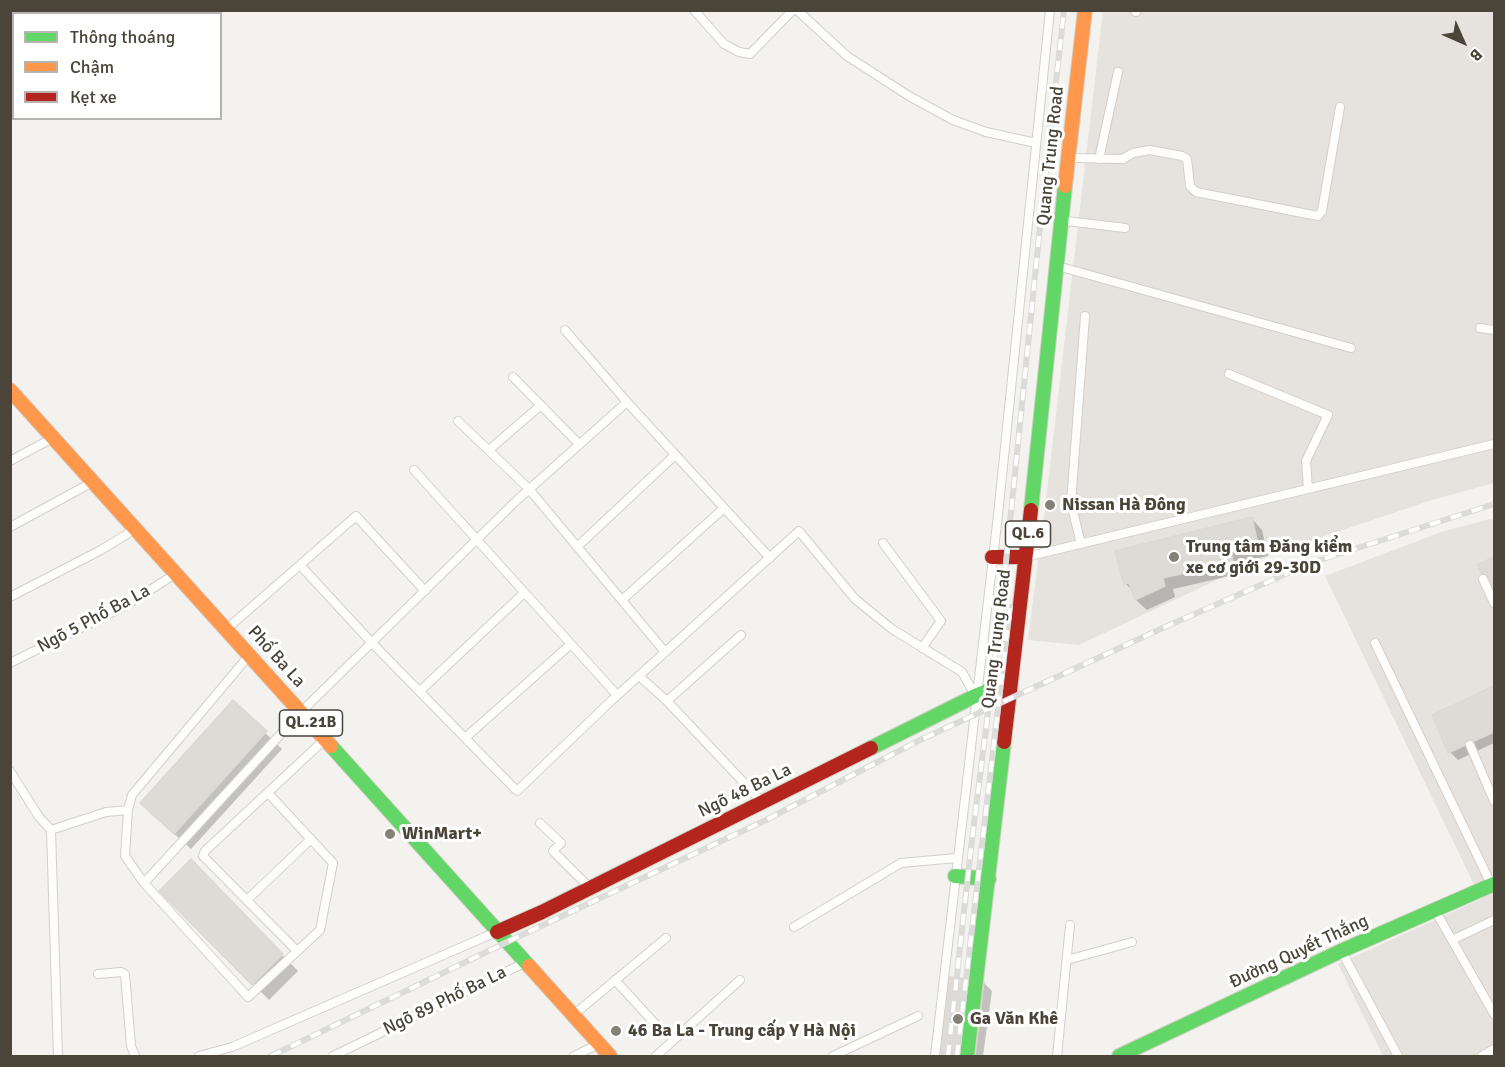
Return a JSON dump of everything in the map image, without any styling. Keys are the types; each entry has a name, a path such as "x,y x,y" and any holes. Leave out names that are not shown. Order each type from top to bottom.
{"main road":[{"name":"Quang Trung Road","path":"967,1056 1042,417 1056,266 1085,10"},
{"name":"Phố Ba La","path":"10,390 610,1056"},
{"path":"993,557 1025,557"},
{"name":"Ngõ 48 Ba La","path":"497,932 975,696 1010,682"},
{"path":"955,876 989,879"},
{"name":"Đường Quyết Thắng","path":"1119,1056 1148,1047 1341,951 1493,884"}],"lane":[{"path":"694,10 724,44 739,52 750,54 795,10 847,56 909,96 953,120 986,132 1036,143"},
{"path":"935,1056 975,696 993,557 1050,10"},
{"path":"1099,159 1118,72"},
{"path":"1068,158 1123,159 1133,153 1150,150 1182,156 1187,159 1190,186 1196,192 1318,216 1322,211 1340,107"},
{"path":"1062,221 1125,228"},
{"path":"1056,266 1352,348"},
{"path":"1081,544 1071,503 1085,316"},
{"path":"1480,328 1494,330"},
{"path":"565,330 627,402 770,558"},
{"path":"1229,375 1328,415 1306,461 1308,489"},
{"path":"513,377 579,444"},
{"path":"144,883 302,712 529,489 627,402"},
{"path":"489,450 541,405"},
{"path":"458,421 529,489 665,652"},
{"path":"10,461 53,438"},
{"path":"1025,557 1494,444"},
{"path":"578,547 675,455"},
{"path":"414,470 617,695"},
{"path":"10,527 93,482"},
{"path":"622,600 724,508"},
{"path":"226,629 356,516 425,591"},
{"path":"10,597 102,550 136,529"},
{"path":"300,565 372,643 517,791 617,695 799,531 855,599 892,629 962,672 975,696"},
{"path":"883,543 941,621 922,648"},
{"name":"Ngõ 5 Phố Ba La","path":"10,663 125,606 176,574"},
{"path":"1483,579 1494,603"},
{"path":"420,691 524,593"},
{"path":"667,701 741,635"},
{"path":"1375,643 1493,884"},
{"path":"465,738 571,644"},
{"path":"249,654 132,795 128,810 125,856 144,883 248,997 320,930 333,863 268,792"},
{"path":"639,675 667,701 762,802"},
{"path":"297,951 205,859 204,854 325,738"},
{"path":"1470,745 1494,801"},
{"path":"10,771 39,817 51,830 58,1056"},
{"path":"10,791 19,784"},
{"path":"51,830 106,812 128,810"},
{"path":"540,823 561,843 553,850 590,888"},
{"path":"247,900 310,838"},
{"path":"794,927 901,863 957,858"},
{"path":"1436,911 1494,1014"},
{"path":"1452,940 1494,920"},
{"path":"1057,1056 1070,925"},
{"path":"199,1056 232,1047 497,932"},
{"path":"573,1014 666,938"},
{"path":"1066,960 1132,942"},
{"path":"1341,951 1398,1056"},
{"name":"Ngõ 89 Phố Ba La","path":"333,1056 526,962"},
{"path":"98,974 125,974 130,1046 135,1056"},
{"path":"615,980 658,1027"},
{"path":"656,1056 740,980"},
{"path":"833,1056 918,1016"},
{"path":"574,1056 599,1044"},
{"path":"1482,1056 1494,1049"}],"shaded area":[{"path":"1103,11 1494,11 1494,483 1432,500 1274,553 1079,645 1028,640"},
{"path":"1494,518 1494,1056 1383,1056 1338,964 1481,899 1325,576 1444,531"}],"building":[{"name":"Trung tâm Đăng kiểm xe cơ giới 29-30D","path":"1252,517 1258,545 1231,552 1233,562 1163,578 1165,586 1135,600 1129,583 1124,584 1115,551"},
{"path":"1494,557 1494,602 1477,565"},
{"path":"1494,686 1494,732 1448,753 1432,715"},
{"path":"233,700 267,731 174,834 140,803"},
{"path":"191,859 283,954 252,985 159,891"},
{"name":"Ga Văn Khê","path":"941,976 984,981 975,1056 931,1056"}],"railway":[{"path":"948,1056 1002,601 1064,10"},
{"path":"271,1056 766,820 918,741 1165,627 1311,563 1494,504"},
{"path":"957,1056 1010,607"}],"traffic: fast":[{"path":"1031,510 1065,186"},
{"path":"871,748 975,696 1010,682"},
{"path":"967,1056 1004,742"},
{"path":"331,746 529,966"},
{"path":"955,876 989,879"},
{"path":"1119,1056 1341,951 1494,884"}],"traffic: slow":[{"path":"1065,186 1085,10"},
{"path":"10,390 331,746"},
{"path":"529,966 610,1056"}],"traffic: jam":[{"path":"1004,742 1031,510"},
{"path":"992,557 1025,557"},
{"path":"497,932 542,912 871,748"}],"place":[{"name":"Nissan Hà Đông","path":"1050,505"},
{"name":"Trung tâm Đăng kiểm xe cơ giới 29-30D","path":"1174,557"},
{"name":"WinMart+","path":"390,834"},
{"name":"Ga Văn Khê","path":"958,1019"},
{"name":"46 Ba La - Trung cấp Y Hà Nội","path":"616,1031"}]}
